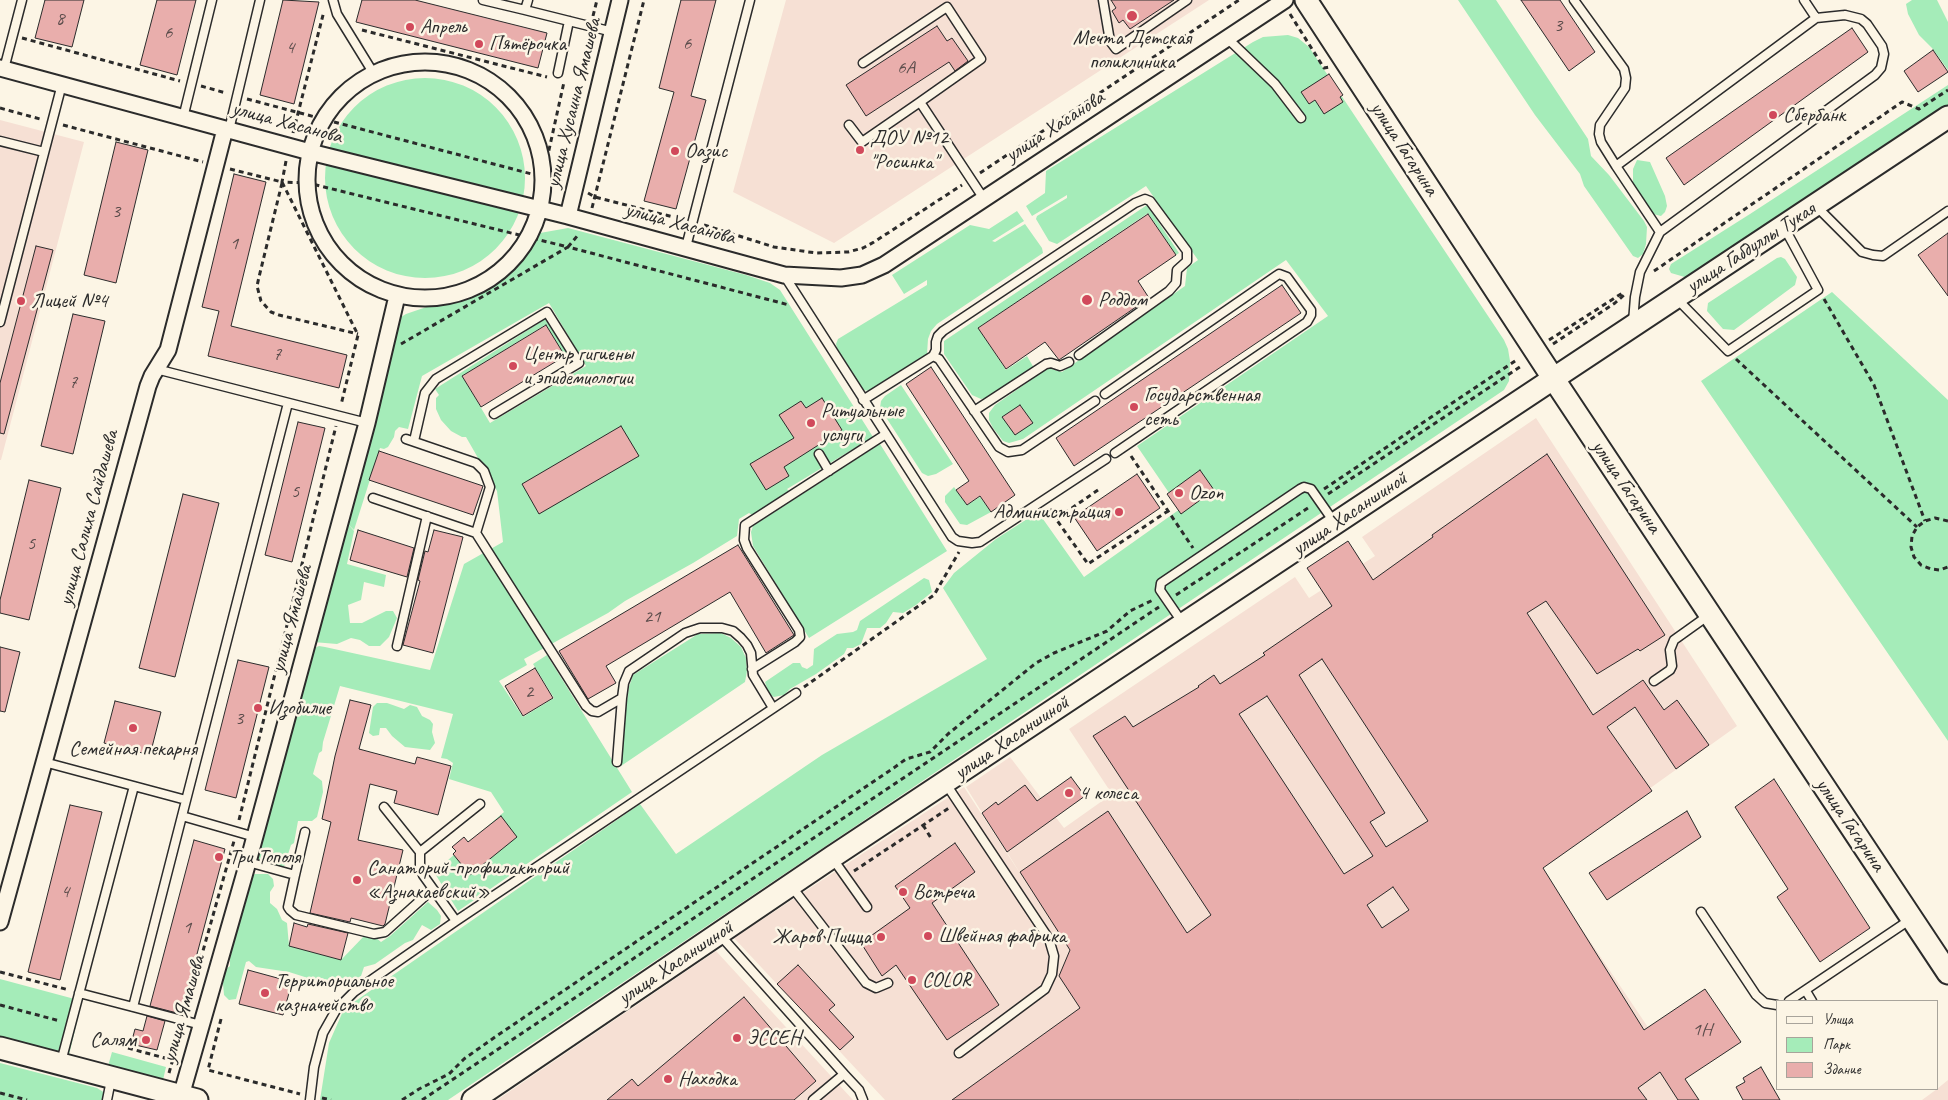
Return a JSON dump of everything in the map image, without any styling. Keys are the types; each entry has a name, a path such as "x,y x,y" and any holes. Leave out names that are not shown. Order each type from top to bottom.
{"street":[{"name":"улица Хусаина Ямашева","path":"568,216 620,0"},
{"name":"улица Хасанова","path":"2,68 310,152 568,216 784,275 832,278 862,275 884,265 1285,0"},
{"name":"улица Гагарина","path":"1306,0 1553,378 1948,973"},
{"path":"432,61 471,70 505,92 530,124 542,162 543,177 540,209 528,238 505,268 472,289 435,298 397,296 362,281 334,254 317,224 308,183 310,152 322,120 336,101 356,83 374,74 392,65 432,61"},
{"name":"улица Габдуллы Тукая","path":"1553,378 1948,117"},
{"name":"улица Салиха Сайдашева","path":"0,922 145,394 156,368 168,350 227,129"},
{"name":"улица Ямашева","path":"182,1092 255,837 368,423 397,296"},
{"name":"улица Хасаншиной","path":"473,1100 832,857 1184,625 1553,378"},
{"path":"0,1048 112,1078 182,1092"}],"lane":[{"path":"2,68 13,36 22,0"},
{"path":"184,118 212,0"},
{"path":"227,129 237,96 260,0"},
{"path":"333,0 334,9 374,74"},
{"path":"483,0 613,32"},
{"path":"526,10 528,0"},
{"path":"686,248 750,0"},
{"path":"1103,0 1110,40 1116,49 1187,0"},
{"path":"1574,0 1624,69 1626,78 1625,88 1600,125 1599,134 1601,142 1660,232"},
{"path":"1804,0 1816,18"},
{"path":"849,125 862,142 981,58 947,7 864,63"},
{"path":"1616,166 1816,18 1846,16 1860,19 1867,24 1882,46 1884,54 1881,68 1867,81 1660,232 1640,272 1632,327"},
{"path":"556,76 569,21"},
{"path":"1227,38 1275,84 1301,118"},
{"path":"0,322 62,84"},
{"path":"920,102 984,199"},
{"path":"0,141 44,152"},
{"path":"863,400 933,356 938,336 943,331 1135,202 1145,199 1150,201 1187,251 1187,261 1177,270 1176,283 1169,291 1079,355"},
{"path":"1816,206 1862,252 1873,256 1883,256 1948,212"},
{"path":"1676,298 1728,351 1818,290 1784,227"},
{"path":"1105,394 1280,274 1290,280 1311,310 1311,315 1307,322 1115,453"},
{"path":"784,275 952,537 964,543 980,542 1106,458"},
{"path":"476,533 490,487 484,471 476,464 410,440 426,393 436,379 547,312 578,363 494,414"},
{"path":"933,356 939,359 999,447 1008,452 1022,450 1095,401"},
{"path":"974,411 1046,364 1050,363 1060,366 1069,362"},
{"path":"156,368 368,423"},
{"path":"133,1007 288,402"},
{"path":"752,669 800,637 799,630 744,540 745,524 886,434"},
{"path":"819,454 830,470"},
{"path":"1184,625 1160,590 1161,583 1300,489 1308,488 1317,497 1335,524"},
{"path":"373,498 476,533 586,706 592,711 598,712 622,698"},
{"path":"397,646 428,516"},
{"path":"1654,681 1670,670 1672,666 1670,650 1674,640 1710,614"},
{"path":"617,762 622,698 624,683 629,671 685,633 700,628 722,628 733,631 748,645 751,653 753,676 773,708"},
{"path":"314,1099 314,1067 321,1040 336,1010 354,992 456,921 796,693"},
{"path":"44,762 186,800"},
{"path":"945,783 1048,939 1054,956 1052,974 1045,989 959,1053"},
{"path":"60,1064 134,786"},
{"path":"420,852 480,804"},
{"path":"384,807 420,852 421,871 456,921"},
{"path":"182,816 255,837"},
{"path":"305,832 288,902 292,913 374,934 386,932 433,889"},
{"path":"832,857 867,906"},
{"path":"248,862 295,875"},
{"path":"790,886 866,982 876,988 888,983"},
{"path":"1701,912 1756,994 1765,1003 1776,1005"},
{"path":"1791,1000 1912,918"},
{"path":"719,934 859,1090 863,1100"},
{"path":"1806,991 1811,1000"},
{"path":"79,993 201,1025"},
{"path":"813,1100 844,1074"},
{"path":"107,1100 112,1078"}],"path":[{"path":"591,27 598,0"},
{"path":"0,108 282,182 308,183 568,247 590,222 644,0"},
{"path":"13,36 322,120 543,177 575,186 595,197 693,222 774,247 816,253 848,252 863,248 874,242 1239,0"},
{"path":"358,334 271,312 261,301 257,286 325,5 336,24 556,76"},
{"path":"543,177 564,81"},
{"path":"422,1100 1166,598 1637,284 1902,102 1919,110 1948,90"},
{"path":"182,1092 172,1060 237,832 358,334 282,182"},
{"path":"1317,497 1536,351 1615,304 1637,284"},
{"path":"1818,290 1874,385 1925,520"},
{"path":"1728,351 1917,527"},
{"path":"1124,446 1199,557"},
{"path":"1098,490 1056,518 1088,564 1168,512"},
{"path":"1948,521 1935,518 1925,520 1917,527 1912,536 1911,547 1914,557 1921,565 1940,570 1948,567"},
{"path":"796,693 934,595 964,543"},
{"path":"402,1100 449,1074 464,1059 906,759 930,752 948,734 1036,663 1054,653 1107,632 1130,611 1166,598"},
{"path":"846,877 958,802"},
{"path":"923,825 931,838"},
{"path":"0,972 79,993"},
{"path":"0,1005 71,1024"},
{"path":"128,1040 126,1045 128,1048 172,1060"},
{"path":"208,1070 301,1094"},
{"path":"0,1093 27,1100"},
{"path":"314,1099 331,1100"}],"shaded area":[{"name":"ДОУ №12 \"Росинка\"","path":"786,0 1209,0 834,243 733,192"},
{"name":"Лицей №4","path":"0,120 84,142 1,460 0,460"},
{"path":"1536,418 1737,726 1540,867 1697,1100 885,1100 734,938 964,787 1025,881 966,787 1010,757 1064,828 1112,794 1069,729 1295,577 1309,598 1375,556 1362,537"},
{"path":"716,951 853,1100 497,1100"},
{"path":"1948,1080 1948,1100 1922,1100 1938,1090"}],"green space":[{"path":"1458,0 1496,0 1588,139 1591,156 1609,175 1644,221 1647,227 1646,244 1643,254 1638,258 1633,256 1584,186 1580,174 1535,115"},
{"path":"1912,0 1937,0 1948,22 1948,70 1932,48 1919,35 1908,14 1906,4"},
{"path":"1288,35 1298,38 1309,47 1504,340 1510,361 1509,381 1504,390 448,1100 320,1100 329,1043 344,1009 640,804 676,854 822,755 987,659 943,588 954,573 996,539 1038,512 1084,577 1180,509 1137,446 1328,316 1286,260 1023,439 1009,443 1003,441 989,420 989,413 995,405 1048,368 1062,372 1185,286 1187,268 1198,260 1146,186 1057,244 1049,241 1036,219 1037,216 1067,198 1067,195 1032,216 1026,206 1045,193 1046,171 1253,42 1263,37"},
{"path":"425,78 444,80 472,90 488,101 502,115 517,140 523,159 525,178 523,197 513,225 502,241 488,255 463,270 444,276 425,278 406,276 378,266 362,255 348,241 333,216 327,197 325,178 327,159 337,131 348,115 362,101 387,86 406,80"},
{"path":"1948,85 1948,106 1846,178 1695,280 1671,273 1669,269 1671,264"},
{"path":"1637,160 1650,162 1665,196 1667,206 1661,216 1649,213 1633,185 1633,169"},
{"path":"1147,205 1179,253 1176,255 1148,213 978,328 1006,370 1027,356 1034,368 990,397 981,399 972,395 944,354 944,341"},
{"path":"1017,211 1024,221 992,241 995,242 1025,224 1042,248 1043,253 937,324 931,331 928,339 927,354 870,391 863,390 836,344 838,339 927,285 927,280 904,294 892,275 970,225 989,229"},
{"path":"568,228 770,283 780,290 873,437 787,489 790,492 772,505 754,516 749,513 739,519 737,536 625,601 608,613 524,659 527,665 499,681 523,717 554,698 533,664 547,655 632,792 458,911 434,872 504,812 491,792 449,779 453,763 441,758 453,714 340,686 322,751 319,753 313,774 322,781 323,792 317,817 312,821 298,821 294,843 291,845 283,870 262,864 256,855 288,736 293,727 292,722 312,649 319,646 325,647 430,670 464,564 503,542 497,491 466,437 451,431 441,420 436,409 436,398 439,395 435,389 547,318 571,360 568,363 545,325 462,376 490,423 586,366 549,303 422,376 408,429 399,427 395,431 388,447 380,448 354,530 347,523 354,531 347,564 386,575 384,587 364,582 361,600 348,605 350,623 362,623 386,611 393,611 397,618 389,637 380,646 369,646 360,640 351,638 337,644 313,642 398,319 406,314 473,291 508,270 540,233"},
{"path":"1781,257 1785,259 1797,277 1795,285 1734,330 1723,329 1707,311 1708,303"},
{"path":"1832,292 1948,400 1948,741 1701,381"},
{"path":"901,385 953,464 936,474 928,476 922,473 880,408 881,401 885,396"},
{"path":"880,444 947,551 809,638 753,546 751,532 753,526"},
{"path":"954,487 967,505 980,497 991,512 967,525 960,524 945,502 945,496"},
{"path":"924,578 929,580 932,592 916,605 903,613 893,612 886,623 880,628 867,628 861,644 853,648 847,648 844,654 816,674 790,689 784,695 774,697 769,694 765,682 793,663 800,663 802,667 807,669 813,665 814,649 837,634 857,630 860,621"},
{"path":"721,633 731,638 741,647 746,658 747,671 745,682 621,766 624,722 629,687 633,675 698,634"},
{"path":"377,703 387,703 404,709 410,705 417,707 422,716 433,724 432,732 435,743 430,750 405,747 386,728 380,728 379,735 373,736 369,733 373,707"},
{"path":"255,874 268,874 273,879 274,886 270,892 270,903 277,909 282,920 287,923 289,946 341,960 366,934 374,936 381,942 428,902 441,916 440,924 431,930 422,925 413,940 405,943 375,964 364,967 361,976 349,980 342,987 289,972 256,967 249,961 246,962 236,999 229,1000 224,995 223,983 226,969 230,966 230,949 234,933 238,930 242,908 246,904 245,896 250,877"},
{"path":"0,979 82,1001 69,1055 0,1037"},
{"path":"112,1052 166,1067 163,1080 108,1066"},
{"path":"0,1063 97,1088 105,1093 109,1100 0,1100"}],"building":[{"path":"45,0 84,0 72,47 35,38"},
{"path":"157,0 196,0 177,75 140,65"},
{"path":"283,0 319,2 294,104 260,95"},
{"path":"362,0 415,0 547,33 538,68 356,22"},
{"path":"681,0 716,0 691,96 706,100 676,209 644,201 674,92 659,88"},
{"name":"Мечта Детская поликлиника","path":"1111,0 1174,0 1130,29 1123,20 1119,23 1112,11 1116,8"},
{"path":"1521,0 1560,0 1595,52 1569,71"},
{"path":"937,26 947,41 952,38 968,61 955,71 949,62 866,116 846,85"},
{"path":"1852,28 1868,52 1684,185 1666,158"},
{"path":"1933,50 1948,72 1918,92 1904,71"},
{"path":"1329,74 1343,95 1340,97 1343,102 1324,114 1315,100 1309,104 1301,92"},
{"path":"116,142 148,150 116,283 84,275"},
{"path":"234,174 266,182 231,326 347,355 339,388 208,356 219,311 202,307"},
{"path":"1148,214 1176,255 1138,281 1149,298 1059,360 1045,342 1006,369 978,328"},
{"path":"1948,233 1948,296 1918,255"},
{"path":"36,246 53,250 4,434 0,433 0,383"},
{"path":"1282,285 1301,313 1074,466 1056,438"},
{"path":"73,314 105,321 73,454 41,446"},
{"name":"Центр гигиены и эпидемиологии","path":"546,325 565,356 481,407 462,376"},
{"path":"931,367 1015,495 991,512 980,496 967,505 956,490 969,481 906,384"},
{"path":"822,398 842,430 784,467 789,476 766,490 750,464 794,438 779,415 801,401 806,408"},
{"path":"1020,405 1033,423 1015,435 1002,417"},
{"path":"298,422 325,428 292,562 265,555"},
{"path":"621,426 639,456 539,514 522,484"},
{"path":"379,451 483,486 473,515 369,480"},
{"path":"1547,454 1665,635 1597,674 1546,601 1527,613 1593,715 1643,680 1664,710 1677,700 1709,745 1676,769 1635,707 1607,727 1652,791 1543,868 1644,1030 1705,989 1741,1042 1685,1079 1699,1100 1678,1100 1660,1072 1638,1088 1647,1100 952,1100 1080,1008 1059,976 1070,950 1020,872 1108,811 1187,933 1211,915 1093,736 1125,716 1133,727 1199,687 1214,675 1220,684 1265,655 1263,653 1332,606 1307,568 1348,541 1373,580 1433,537 1432,535","holes":["1322,659 1428,821 1386,847 1370,822 1385,813 1299,675","1267,696 1373,856 1344,874 1239,714","1393,887 1409,910 1382,928 1367,905"]},
{"path":"1200,470 1214,490 1181,514 1167,494"},
{"path":"1137,474 1160,508 1097,551 1074,517"},
{"path":"29,480 61,488 29,620 0,613 0,600"},
{"path":"183,494 219,503 175,677 139,668"},
{"path":"358,530 414,548 407,577 350,560"},
{"path":"434,530 463,537 433,653 403,645 420,581 418,580 425,551 428,552"},
{"path":"738,545 794,635 766,653 730,592 606,666 616,683 588,699 559,651"},
{"path":"0,647 20,652 5,712 0,711"},
{"path":"238,660 269,667 236,798 205,790"},
{"path":"535,668 553,698 523,716 505,686"},
{"path":"350,700 371,705 359,749 415,764 417,757 451,766 438,815 394,803 397,791 370,784 358,840 403,850 383,926 351,918 350,922 310,913 331,822 322,819 335,756"},
{"path":"115,701 161,712 150,755 104,743"},
{"path":"1071,777 1085,796 1007,852 982,813 996,802 998,805 1025,785 1037,801"},
{"path":"1774,779 1870,928 1820,962 1777,897 1788,889 1735,807"},
{"path":"70,805 102,812 60,980 28,972"},
{"path":"1687,811 1701,837 1607,900 1589,873"},
{"path":"501,816 517,837 470,875 453,854 456,851 452,847 464,837 468,842"},
{"path":"194,840 225,849 181,1014 150,1006"},
{"name":"Швейная фабрика","path":"955,843 975,872 932,903 999,1005 947,1040 896,965 882,976 861,943 910,908 895,886"},
{"path":"294,923 307,927 308,924 348,933 341,960 289,946"},
{"path":"798,965 835,1005 829,1010 854,1037 840,1050 777,984"},
{"name":"Территориальное казначейство","path":"248,970 292,982 283,1015 239,1004"},
{"name":"ЭССЕН","path":"744,997 816,1081 794,1100 607,1100 632,1079 638,1086"},
{"path":"147,1016 165,1021 157,1050 131,1044 135,1029 143,1031"},
{"path":"1761,1067 1780,1100 1743,1100 1736,1087 1745,1082 1743,1078"}],"place":[{"name":"Мечта Детская поликлиника","path":"1132,16"},
{"name":"Апрель","path":"410,27"},
{"name":"Пятёрочка","path":"479,44"},
{"name":"Сбербанк","path":"1773,115"},
{"name":"ДОУ №12 \"Росинка\"","path":"860,150"},
{"name":"Оазис","path":"675,151"},
{"name":"Роддом","path":"1087,300"},
{"name":"Лицей №4","path":"21,301"},
{"name":"Центр гигиены и эпидемиологии","path":"513,366"},
{"name":"Государственная сеть","path":"1134,407"},
{"name":"Ритуальные услуги","path":"811,423"},
{"name":"Ozon","path":"1179,493"},
{"name":"Администрация","path":"1119,512"},
{"name":"Изобилие","path":"258,708"},
{"name":"Семейная пекарня","path":"133,728"},
{"name":"4 колеса","path":"1069,793"},
{"name":"Три Тополя","path":"219,857"},
{"name":"Санаторий-профилакторий «Азнакаевский»","path":"357,880"},
{"name":"Встреча","path":"903,892"},
{"name":"Швейная фабрика","path":"928,936"},
{"name":"Жаров Пицца","path":"881,937"},
{"name":"COLOR","path":"912,980"},
{"name":"Территориальное казначейство","path":"265,993"},
{"name":"ЭССЕН","path":"737,1038"},
{"name":"Салям","path":"146,1040"},
{"name":"Находка","path":"668,1079"}]}
